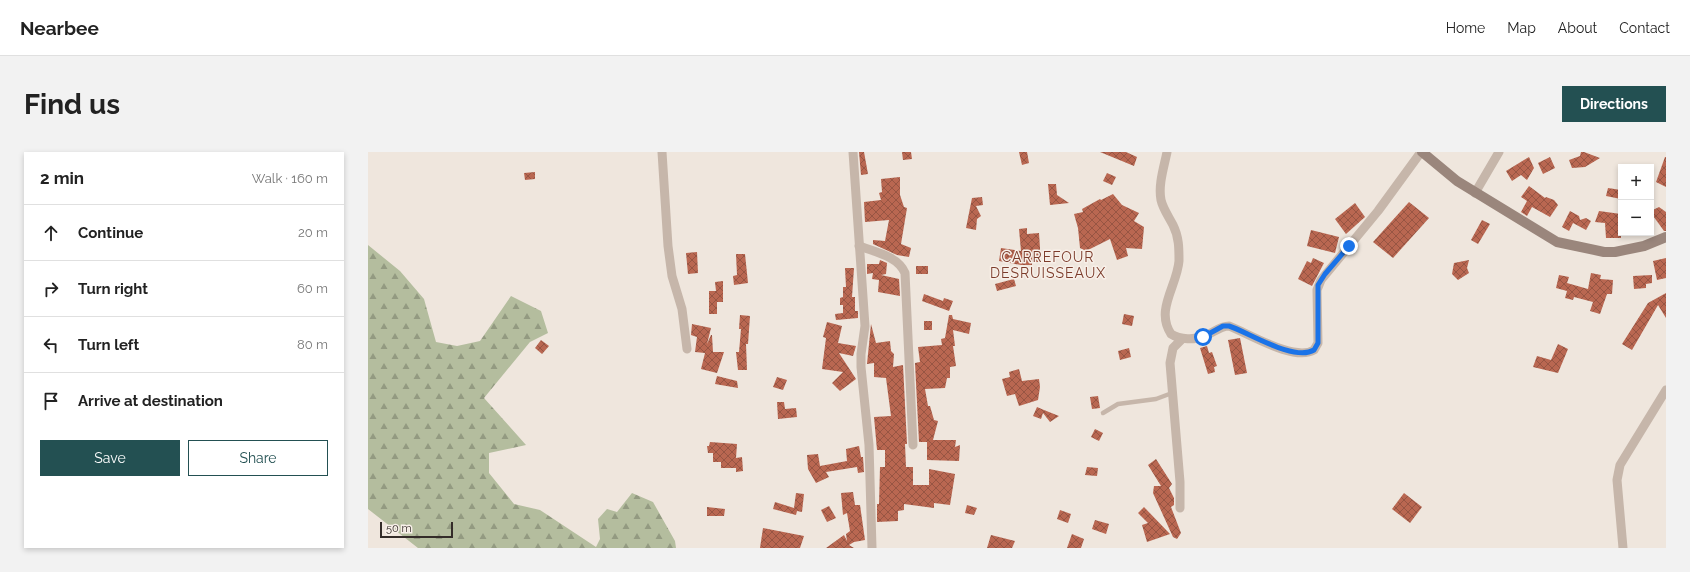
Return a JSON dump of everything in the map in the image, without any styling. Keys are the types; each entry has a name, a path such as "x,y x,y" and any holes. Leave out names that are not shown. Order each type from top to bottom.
{"main road":[{"path":"1422,152 1457,181 1556,242 1604,252 1615,252 1644,246 1666,237"}],"street":[{"path":"662,152 668,246 672,276 682,309 687,349"},
{"path":"853,152 865,326 861,367 869,445 872,548"},
{"path":"1167,152 1162,177 1161,200 1179,241 1178,264 1166,302 1165,320 1166,326 1171,334 1182,339 1203,337 1223,326 1229,326 1273,347 1304,353 1314,350 1318,343 1317,290 1320,280 1378,210 1422,152"},
{"path":"1475,193 1499,152"},
{"path":"860,246 890,258 902,267 905,273 913,445"},
{"path":"1180,508 1180,482 1172,393 1171,355 1173,348 1182,339"},
{"path":"1622,548 1617,480 1620,465 1666,390"}],"lane":[{"path":"1103,413 1118,404 1156,399 1172,393"}],"green space":[{"path":"368,245 400,271 424,299 436,342 457,346 480,341 511,296 541,311 548,333 530,342 484,398 526,445 489,453 489,473 514,504 540,510 596,547 600,539 598,519 607,509 617,512 632,493 653,502 675,541 676,548 418,548 368,509"}],"building":[{"path":"859,152 864,152 868,174 861,175"},
{"path":"902,152 911,152 912,159 903,160"},
{"path":"1019,152 1027,152 1029,163 1022,165"},
{"path":"1100,152 1126,152 1137,157 1134,166"},
{"path":"1581,152 1600,158 1585,167 1572,168 1569,160 1580,156"},
{"path":"1529,157 1534,168 1527,180 1521,175 1512,181 1506,171"},
{"path":"1550,157 1555,168 1543,174 1538,163"},
{"path":"1666,157 1666,187 1656,182"},
{"path":"535,172 535,179 525,180 524,173"},
{"path":"1107,173 1116,177 1112,185 1103,181"},
{"path":"900,177 900,195 904,207 907,208 901,244 911,248 909,257 897,255 873,244 873,240 885,241 889,220 865,222 864,202 881,200 879,193 882,192 881,179"},
{"path":"1048,184 1056,184 1057,195 1069,203 1050,205"},
{"path":"1529,186 1545,198 1554,200 1558,205 1550,217 1532,207 1527,216 1521,212 1527,201 1521,197"},
{"path":"1608,188 1618,190 1618,198 1606,196"},
{"path":"1113,194 1122,205 1139,213 1134,221 1144,227 1142,249 1126,248 1128,256 1117,260 1110,239 1086,251 1080,248 1078,228 1074,214 1083,212 1082,209"},
{"path":"982,197 983,205 976,206 981,216 977,219 976,230 966,228 972,198"},
{"path":"1409,202 1429,218 1393,258 1373,242"},
{"path":"1355,203 1365,217 1346,234 1335,219"},
{"path":"1659,207 1666,212 1666,231 1664,231 1654,217 1654,210"},
{"path":"1570,211 1579,216 1580,220 1586,218 1591,221 1586,230 1573,223 1569,231 1562,227"},
{"path":"1599,211 1618,214 1618,236 1621,236 1621,238 1606,238 1605,223 1595,222"},
{"path":"1482,220 1490,224 1478,244 1471,240"},
{"path":"1027,228 1027,234 1039,233 1039,262 1032,262 1032,265 1021,265 999,261 1001,248 1021,251 1019,229"},
{"path":"1311,230 1339,237 1335,253 1307,246"},
{"path":"697,252 698,273 688,274 686,253"},
{"path":"736,254 745,254 748,283 734,285 733,276 737,275"},
{"path":"1313,258 1324,263 1312,286 1298,279 1307,261 1311,263"},
{"path":"1666,258 1666,278 1657,280 1653,261"},
{"path":"880,260 887,263 886,274 881,275 899,279 900,296 878,292 879,280 872,279 873,273 867,274 867,264 879,264"},
{"path":"1469,260 1467,268 1469,273 1458,280 1452,274 1454,263"},
{"path":"916,266 928,266 928,274 916,274"},
{"path":"845,268 854,268 852,297 855,297 855,311 858,311 858,318 836,320 835,314 843,313 843,305 840,305 840,298 843,297 843,287 846,287"},
{"path":"1591,273 1601,275 1600,279 1613,280 1612,294 1607,294 1600,314 1590,311 1593,302 1574,297 1573,300 1565,298 1567,291 1556,288 1559,275 1569,277 1567,283 1588,289"},
{"path":"1652,275 1652,283 1646,284 1646,288 1634,289 1633,276"},
{"path":"1014,279 1016,286 997,291 995,284"},
{"path":"723,281 723,302 717,302 717,314 709,314 709,291 716,291 715,282"},
{"path":"1666,293 1666,318 1658,305 1632,350 1622,344 1648,303"},
{"path":"924,294 943,301 944,298 953,301 949,311 922,301"},
{"path":"1124,314 1134,316 1132,326 1122,324"},
{"path":"740,315 750,316 748,344 746,344 747,370 738,370 736,352 739,352 741,329 739,329"},
{"path":"949,315 952,315 953,319 971,323 969,334 953,330 955,346 953,346 956,366 950,367 950,378 947,378 945,388 925,389 928,406 930,406 934,420 938,421 933,440 956,440 955,447 960,445 959,461 927,460 927,442 919,442 915,363 920,362 918,347 942,345 941,339 945,338"},
{"path":"924,321 932,321 932,330 924,330"},
{"path":"827,322 842,326 838,343 856,346 853,356 839,353 856,379 840,391 832,383 843,372 822,369 826,338 823,337"},
{"path":"692,324 711,328 707,344 712,335 713,352 724,352 717,373 701,369 705,353 695,352 697,337 691,335"},
{"path":"871,324 876,343 890,341 891,351 894,354 893,367 903,365 907,444 905,444 906,467 913,467 913,485 929,485 929,469 955,474 950,505 934,503 934,508 904,504 904,510 898,511 898,521 877,522 880,467 885,467 885,450 877,450 874,417 891,416 886,378 874,377 874,363 867,364"},
{"path":"1240,338 1247,373 1235,375 1228,340"},
{"path":"541,340 549,346 542,354 535,348"},
{"path":"1558,344 1568,349 1558,373 1533,367 1537,356 1551,360"},
{"path":"1207,346 1209,353 1212,352 1217,366 1214,367 1215,372 1208,374 1200,348"},
{"path":"1129,348 1131,357 1120,360 1118,351"},
{"path":"1019,369 1022,381 1039,379 1040,387 1038,400 1019,406 1015,394 1007,396 1002,379 1010,377 1009,372"},
{"path":"717,376 737,381 738,388 715,384"},
{"path":"777,377 787,380 783,390 773,387"},
{"path":"1098,396 1100,408 1092,409 1090,397"},
{"path":"777,402 784,402 785,409 796,408 797,417 778,419"},
{"path":"1037,407 1059,416 1050,422 1043,413 1041,419 1033,416"},
{"path":"1095,429 1103,433 1099,441 1091,437"},
{"path":"710,442 737,444 736,458 742,457 743,471 736,472 736,468 721,468 721,462 713,462 713,453 708,453 707,446 709,446"},
{"path":"859,446 861,457 863,457 864,472 858,473 857,467 826,472 829,477 816,483 808,469 807,455 818,454 820,466 847,461 846,449"},
{"path":"1156,459 1172,484 1169,488 1174,498 1174,505 1171,507 1181,533 1177,539 1173,537 1153,493 1154,486 1161,486 1148,465"},
{"path":"1087,467 1098,468 1097,476 1085,475"},
{"path":"853,492 855,505 860,505 865,540 854,542 849,545 854,548 826,548 844,535 847,541 846,534 850,531 847,513 843,515 841,493"},
{"path":"796,493 804,494 802,512 797,511 796,515 773,509 775,502 794,508"},
{"path":"1404,493 1422,507 1410,523 1392,509"},
{"path":"967,505 977,508 974,515 965,513"},
{"path":"829,506 836,518 827,522 821,510"},
{"path":"707,507 725,509 724,516 707,516"},
{"path":"1144,507 1170,534 1147,542 1142,525 1148,523 1138,513"},
{"path":"1060,510 1071,514 1068,523 1057,519"},
{"path":"1095,520 1109,524 1106,534 1092,529"},
{"path":"763,528 804,536 800,548 760,548"},
{"path":"1072,534 1084,539 1081,548 1067,548"},
{"path":"991,535 1015,541 1012,548 987,548"}],"district":[{"name":"CARREFOUR DESRUISSEAUX","path":"1048,266"}],"route":[{"path":"1203,337 1223,326 1229,326 1273,347 1304,353 1312,352 1318,343 1318,285 1320,280 1349,246"}]}
